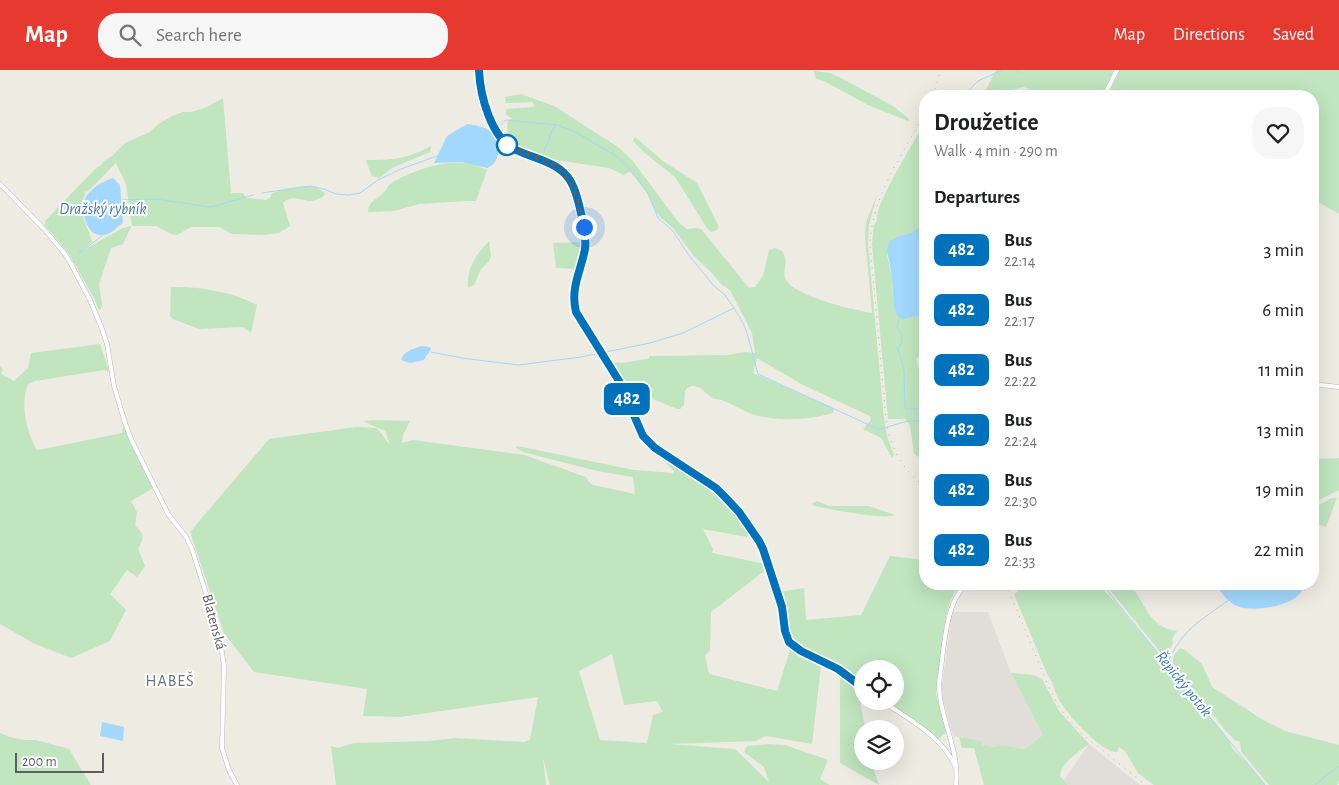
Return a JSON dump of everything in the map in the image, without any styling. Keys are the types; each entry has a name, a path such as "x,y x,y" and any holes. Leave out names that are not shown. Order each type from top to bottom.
{"street":[{"path":"479,70 480,84 490,120 499,136 514,149 560,169 571,182 585,237 585,248 574,290 576,312 619,381 643,436 655,448 716,488 739,512 763,549 782,607 785,631 789,642 801,651 838,669 854,682"},
{"path":"1107,90 1116,70"},
{"name":"Blatenská","path":"0,184 65,254 90,300 107,344 114,386 125,423 168,514 186,537 192,549 214,619 224,667 222,748 237,785"},
{"path":"1319,385 1339,387"},
{"path":"956,785 956,756 939,690 951,606 960,590"},
{"path":"895,710 931,736 952,758 957,770"}],"shaded area":[{"path":"952,612 988,612 1011,673 1043,735 1025,749 1002,745 993,747 982,745 980,741 953,736 942,696"},
{"path":"1089,744 1140,785 1068,785 1064,780"}],"green space":[{"path":"996,70 1114,70 1105,90 1032,90 1024,87 1010,90 986,90"},
{"path":"1119,70 1339,70 1339,214 1319,202 1319,90 1110,90"},
{"path":"814,71 830,73 841,78 893,106 909,119 908,121 868,105 824,81 816,79"},
{"path":"521,94 554,106 618,147 632,160 679,223 687,229 701,229 749,288 755,287 763,276 769,250 775,248 782,251 784,255 784,273 786,280 792,286 812,297 872,313 865,237 866,222 877,195 869,224 868,244 884,419 887,436 894,455 892,458 881,438 863,429 871,420 870,416 803,385 757,358 753,373 834,408 833,413 792,419 761,417 723,400 714,399 695,386 687,388 684,405 677,409 625,386 611,362 622,363 646,359 649,356 755,353 752,333 730,290 721,284 694,256 673,228 661,218 631,171 624,175 609,168 543,158 514,146 508,138 507,123 510,119 513,119 506,115 506,109 534,107 533,102 506,103 505,97"},
{"path":"223,98 231,193 243,193 246,198 266,200 270,198 272,193 307,186 314,187 325,194 323,197 312,201 290,198 283,203 290,226 279,233 262,235 232,234 219,227 191,227 177,235 156,226 132,226 126,184 116,163 87,192 84,191 82,207 92,242 80,252 121,229 131,227 123,244 111,248 99,284 102,305 99,310 69,254 48,229 45,221 94,170 125,143 150,132 157,125 172,116 207,107"},
{"path":"919,134 919,227 887,255 892,277 893,298 919,314 919,357 916,358 919,370 919,457 914,454 910,425 905,419 888,419 872,244 874,225 886,192"},
{"path":"635,137 663,161 697,183 719,227 717,230 711,232 707,228 675,177 633,141"},
{"path":"431,146 430,152 392,168 379,178 372,176 366,161 400,158 415,154"},
{"path":"469,162 487,170 476,201 419,204 394,211 368,212 372,203 388,186 400,178 436,165"},
{"path":"489,241 491,256 489,261 481,269 474,285 468,287 469,273 473,262"},
{"path":"583,242 582,251 575,269 556,268 553,243"},
{"path":"171,287 215,291 248,300 257,305 251,333 243,327 199,329 173,319 170,316"},
{"path":"100,344 109,372 104,370 35,381 28,384 24,400 27,425 32,441 38,450 122,433 124,425 153,488 131,501 137,512 135,526 142,534 138,549 145,566 137,577 127,570 110,594 126,610 110,641 71,658 33,643 0,624 0,366 3,370 1,374 14,381 28,368 31,353"},
{"path":"363,421 410,421 403,435 402,443 413,440 524,455 586,477 593,485 635,494 633,477 597,471 523,452 516,448 517,446 634,470 673,473 674,471 660,457 662,456 719,494 751,534 747,537 703,529 713,549 712,553 765,564 767,569 711,612 710,650 705,656 709,674 777,691 791,647 821,665 812,744 766,736 755,741 669,744 735,749 769,782 764,767 744,752 747,746 785,745 828,760 820,779 830,785 550,785 543,758 546,785 336,785 331,746 338,748 354,743 429,741 456,738 524,742 530,740 538,697 400,717 363,716 367,689 254,672 224,633 190,532 269,439 356,427 377,428 390,445 385,431","holes":["612,654 624,705 657,701 663,712 653,715 647,743 600,740 579,671"]},
{"path":"1339,458 1339,490 1319,500 1319,459"},
{"path":"1332,498 1337,498 1326,527 1319,525 1319,505"},
{"path":"817,501 829,506 869,506 895,515 868,515 811,504"},
{"path":"890,556 919,559 919,590 955,590 946,617 936,695 947,732 938,739 899,710 904,710 904,660 854,660 854,678 841,667 794,644 788,633 785,606 779,592 804,588 806,620 861,615"},
{"path":"1018,590 1104,590 1207,713 1230,742 1232,748 1251,767 1265,785 1154,785 1138,773 1125,751 1119,747 1117,752 1110,751 1093,739 1076,722 1058,698 1014,594"},
{"path":"1110,590 1134,590 1154,620 1167,629 1177,631 1172,639 1173,643 1169,651 1162,654"},
{"path":"1180,648 1202,664 1212,687 1263,720 1285,731 1339,745 1339,780 1337,785 1269,785 1241,751 1240,742 1235,740 1225,730 1173,664 1173,657"},
{"path":"1011,673 1034,675 1042,679 1059,711 1089,744 1071,758 1061,771 1060,776 1068,785 984,785 974,748 962,748 959,737 981,741 982,745 993,747 1002,745 1025,749 1043,735"},
{"path":"840,678 843,678 854,685 854,710 862,710 863,720 854,720 854,770 874,770 879,785 840,763"},
{"path":"0,733 10,737 36,740 69,749 91,785 0,785"}],"water":[{"path":"467,124 485,128 494,135 498,146 495,162 487,168 462,162 434,163 447,136"},
{"name":"Dražský rybník","path":"113,178 120,185 123,223 109,234 98,235 86,223 83,210 85,199 97,186"},
{"path":"919,227 919,315 902,319 897,315 894,306 892,277 887,249 890,241 899,236 912,233"},
{"path":"422,346 430,347 431,349 424,360 410,363 401,360 412,349"},
{"path":"1219,590 1302,590 1294,599 1264,608 1244,608 1233,604"},
{"path":"102,722 124,727 123,741 100,736"}],"waterway":[{"name":"Řepický potok","path":"969,90 978,81 1002,70"},
{"path":"497,128 506,120 556,125 572,130 616,156 625,164 648,193 658,218 673,231 688,254 713,285 725,295 734,308 747,333 758,374 878,429 906,421 919,420"},
{"path":"544,151 556,125"},
{"path":"262,193 310,186 336,194 349,195 360,193 378,180 401,169 437,156"},
{"path":"122,200 155,199 211,207 253,195"},
{"path":"79,253 102,236"},
{"path":"431,352 518,365 581,357 650,343 683,333 734,308"},
{"path":"899,318 897,326 902,342 898,348 904,371 905,406 906,409 919,409"},
{"name":"Řepický potok","path":"1107,590 1265,785"},
{"path":"1167,664 1179,642 1186,634 1201,620 1229,600"},
{"path":"1315,785 1339,766"}],"railway":[{"path":"935,90 941,70"},
{"path":"919,123 882,192 872,226 870,244 888,430 898,457 919,482"},
{"path":"1008,590 1050,690 1061,710 1083,735 1146,785"}],"bus line":[{"name":"482","path":"479,70 480,84 490,120 499,136 514,149 560,169 571,182 585,237 585,248 573,297 576,312 619,381 643,436 655,448 716,488 739,512 763,549 782,607 785,631 789,642 801,651 838,669 854,681"}],"district":[{"name":"HABEŠ","path":"170,681"}],"route":[{"path":"507,145 506,143 514,149 552,164 566,175 574,189 584,227"}]}
